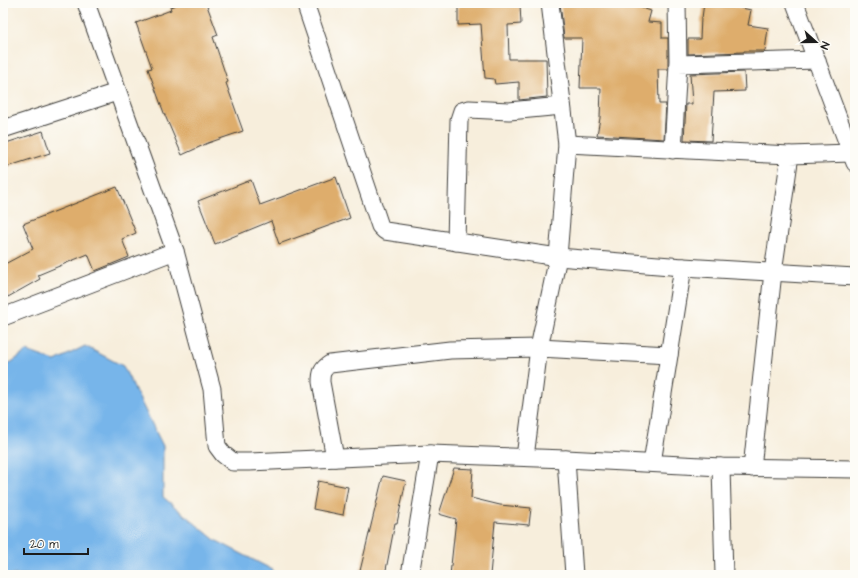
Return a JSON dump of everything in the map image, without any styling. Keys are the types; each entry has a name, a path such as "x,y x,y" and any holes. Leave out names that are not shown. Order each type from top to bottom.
{"street":[{"path":"86,3 117,92 176,251 212,389 217,446 222,454 233,462 430,454 525,457 721,467 855,469"},
{"path":"305,3 380,226 385,231 558,257 683,268 855,277"},
{"path":"525,457 539,348 558,257 567,144 550,3"},
{"path":"673,150 678,64 677,3"},
{"path":"567,144 853,158 795,3"},
{"path":"678,64 816,60"},
{"path":"3,129 117,92"},
{"path":"456,242 459,120 462,111 469,109 509,111 562,106"},
{"path":"752,468 773,272 790,155"},
{"path":"3,317 176,251"},
{"path":"652,463 683,268"},
{"path":"335,458 321,382 321,374 324,368 330,364 450,350 539,348 669,355"},
{"path":"410,575 430,454"},
{"path":"566,459 574,575"},
{"path":"721,467 724,575"}],"water":[{"path":"85,346 123,366 163,446 163,497 215,540 273,570 273,575 3,575 3,368 27,351 55,361"}],"building":[{"path":"181,3 206,3 218,35 213,37 228,82 226,83 243,131 208,143 182,155 164,113 148,69 152,68 136,23 171,10 170,7"},
{"path":"458,3 502,3 502,6 520,5 521,24 508,25 509,59 546,59 547,97 519,100 519,82 495,84 494,79 485,78 481,24 458,25"},
{"path":"560,3 622,3 640,5 639,7 651,11 648,22 662,23 662,38 668,38 668,69 658,69 659,104 666,104 664,139 597,135 600,118 601,88 580,88 582,38 564,38"},
{"path":"704,3 732,3 732,6 751,10 748,25 768,28 765,51 688,54 688,39 700,39 701,18"},
{"path":"744,72 745,91 714,92 711,141 684,140 686,104 692,104 690,74"},
{"path":"43,131 50,153 3,168 3,144"},
{"path":"336,177 350,218 279,244 271,221 215,244 198,201 251,180 260,205"},
{"path":"117,187 136,233 122,239 129,257 95,271 88,254 38,275 40,279 8,297 3,287 3,265 33,249 23,224"},
{"path":"454,468 473,469 471,498 500,505 531,508 529,525 495,522 490,575 450,575 456,519 439,514"},
{"path":"383,476 406,481 397,523 395,523 385,575 359,575"},
{"path":"318,481 348,487 343,515 313,509"}]}
